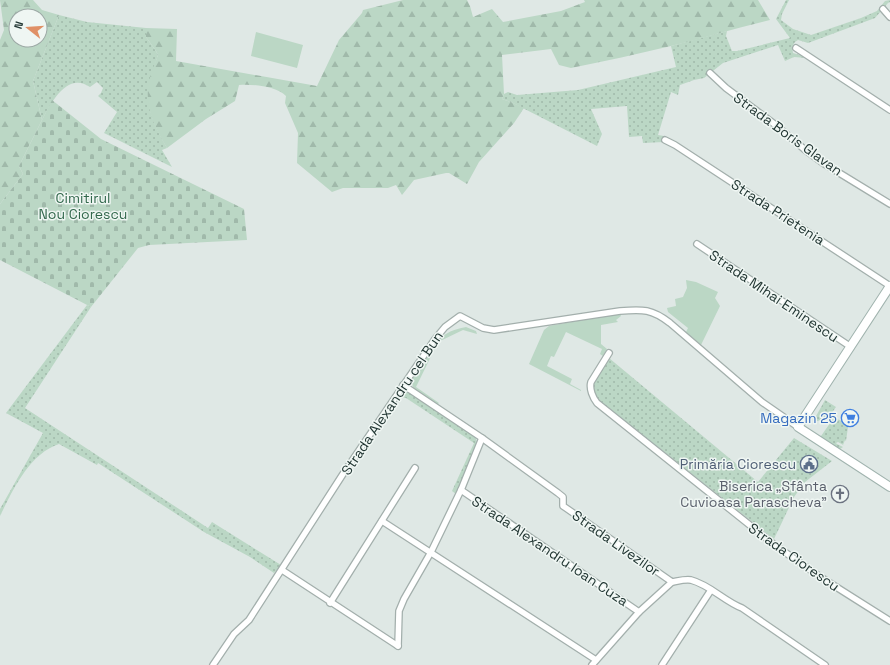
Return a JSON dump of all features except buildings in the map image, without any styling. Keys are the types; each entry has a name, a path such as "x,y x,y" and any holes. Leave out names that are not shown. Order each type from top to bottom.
{"street":[{"path":"883,9 890,17"},
{"path":"796,48 890,110"},
{"name":"Strada Boris Glavan","path":"710,73 726,88 823,163 890,204"},
{"name":"Strada Prietenia","path":"665,140 675,144 890,286"},
{"name":"Strada Mihai Eminescu","path":"698,244 851,347"},
{"path":"798,427 890,286"},
{"name":"Strada Alexandru cel Bun","path":"213,665 234,634 249,620 343,474 435,338 445,327 460,316 482,328 494,330 620,311 645,310 654,312 662,317 762,402 890,487"},
{"name":"Strada Ciorescu","path":"608,353 590,386 594,400 597,403 776,546 822,578 890,621"},
{"name":"Strada Livezilor","path":"403,385 482,438 563,497 563,506 672,582 690,580 711,590 732,604 742,608 825,665"},
{"path":"282,570 330,603 398,646 399,611 404,599 431,552 461,490 482,438"},
{"path":"330,603 415,468"},
{"name":"Strada Alexandru Ioan Cuza","path":"461,490 639,612"},
{"path":"382,520 594,663 639,612 672,582"},
{"path":"662,665 711,590"}],"green space":[{"path":"0,0 33,0 40,8 8,8 8,48 46,48 33,81 42,120 19,166 23,174 0,204 0,40 4,30"},
{"path":"403,0 467,0 473,17 492,9 503,22 561,11 585,2 584,0 758,0 770,20 671,46 571,68 559,65 551,49 502,55 504,94 502,99 524,108 514,123 479,162 467,184 449,173 446,173 414,180 402,195 396,185 388,188 343,188 332,192 297,163 298,133 285,103 286,96 276,90 257,85 239,85 235,101 206,119 167,148 150,112 148,97 149,85 158,55 146,37 146,28 177,29 176,61 317,86 339,40 363,10"},
{"path":"786,0 789,0 782,14 781,20 793,29 811,35 861,18 877,11 885,1 890,0 890,2 875,18 808,43 798,40 795,42 792,47 793,53 807,58 794,57 785,61 778,45 723,63 704,78 680,85 678,95 671,92 658,135 664,136 664,142 643,143 642,136 629,137 627,106 591,109 602,134 597,146 511,102 502,99 504,94 508,92 517,95 578,90 676,67 671,46 727,31 726,36 732,51 790,38 776,19"},
{"path":"48,12 59,15 48,43"},
{"path":"59,15 87,22 146,28 146,37 158,55 150,82 149,103 154,123 167,148 162,150 172,167 104,133 117,112 98,96 103,88 97,82 90,87 82,83 74,83 67,86 55,98 42,120 33,81 46,48 48,48 48,43"},
{"path":"256,32 303,45 297,68 251,56"},
{"name":"Cimitirul Nou Ciorescu","path":"52,100 101,139 244,209 247,240 149,245 138,248 91,307 0,260 0,204 23,174 19,166"},
{"path":"686,280 696,282 718,292 715,298 720,306 701,345 686,332 688,328 668,312 667,308 676,306 675,299 683,297 687,288"},
{"path":"87,305 91,307 25,408 208,528 212,522 281,565 274,573 250,557 204,532 98,463 97,465 59,444 48,449 31,464 16,484 0,516 0,509 43,433 6,413"},
{"path":"620,313 621,316 616,320 618,322 601,325 601,344 607,349 603,356 600,354 602,349 566,332 554,357 551,356 547,366 572,379 570,384 581,391 529,364 544,330 549,326"},
{"path":"466,327 476,331 477,334 463,330 438,342 416,387 439,403 437,405 417,392 412,384 412,380 432,346 439,339 455,330"},
{"path":"609,358 758,482 794,438 832,461 805,482 794,497 774,539 596,398 592,386"},
{"path":"403,393 412,393 475,435 477,443 476,448 456,494 452,491 474,443 406,398 400,397"},
{"path":"825,400 836,407 828,418 814,422 815,418"},
{"path":"833,419 842,421 841,422 848,427 846,441 845,440 843,445 838,442 836,443 843,447 840,449 821,438"}],"place":[{"name":"Magazin 25","path":"850,418"},
{"name":"Primăria Ciorescu","path":"809,464"},
{"name":"Biserica „Sfânta Cuvioasa Parascheva\"","path":"840,494"}]}
